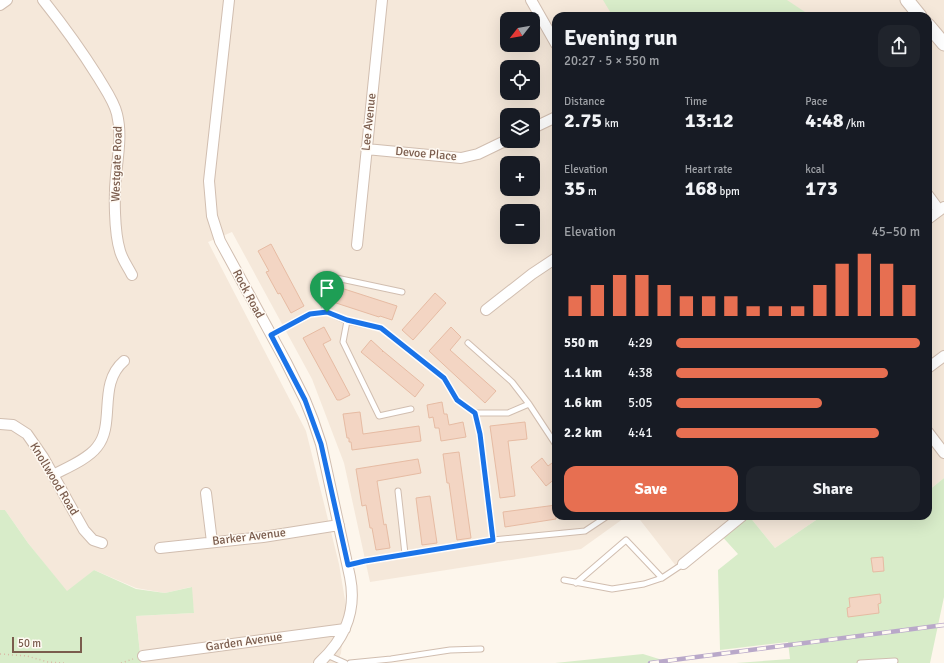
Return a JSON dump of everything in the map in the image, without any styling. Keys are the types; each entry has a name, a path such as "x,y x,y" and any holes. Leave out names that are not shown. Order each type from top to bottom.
{"street":[{"path":"0,5 7,0"},
{"name":"Westgate Road","path":"44,0 91,67 108,94 117,113 120,132 116,176 116,226 119,250 132,275"},
{"name":"Rock Road","path":"229,0 209,181 210,206 220,241 305,400 321,444 348,565 352,588 352,599 351,611 345,629 327,655 319,663"},
{"name":"Lee Avenue","path":"356,245 382,0"},
{"path":"531,0 552,37"},
{"path":"907,0 917,12"},
{"path":"932,29 942,38"},
{"path":"540,125 552,119"},
{"name":"Devoe Place","path":"366,149 461,158 478,154 500,143"},
{"path":"932,199 942,209 932,216"},
{"path":"486,310 532,274 552,261"},
{"path":"932,365 944,356"},
{"path":"53,475 87,456 98,446 105,428 110,381 117,366 124,361"},
{"name":"Knollwood Road","path":"0,424 13,425 27,434 34,443 84,530 93,540 102,543"},
{"path":"932,437 944,453"},
{"path":"206,493 212,542"},
{"path":"683,564 737,520"},
{"name":"Barker Avenue","path":"160,548 263,537 339,525"},
{"name":"Garden Avenue","path":"143,656 345,629"}],"lane":[{"path":"327,312 316,290 317,280 327,276 402,292"},
{"path":"271,335 310,314 327,312 347,320 381,328 444,378 457,400 475,413 508,413 529,404"},
{"path":"347,320 343,342 379,416 411,409"},
{"path":"468,343 512,382 529,404 552,439"},
{"path":"475,413 480,434 493,540"},
{"path":"398,491 405,554"},
{"path":"348,565 493,540 585,531 602,520"},
{"path":"576,583 626,540 662,578"},
{"path":"564,580 612,589 644,584 662,578 683,564"},
{"path":"350,663 391,659 450,650 481,649"},
{"path":"327,655 344,663"},
{"path":"860,663 895,661"}],"path":[{"path":"0,654 27,656 48,662 64,663"},
{"path":"122,663 143,656"}],"shaded area":[{"path":"0,0 944,0 944,478 932,488 932,12 552,12 552,520 621,520 581,549 370,582 344,463 312,379 232,232 208,242 306,431 339,564 346,606 341,653 337,663 141,663 136,616 194,613 191,587 165,593 136,588 94,570 67,592 28,543 5,510 0,510"},
{"path":"640,520 737,520 676,566"},
{"path":"752,520 816,520 775,548"}],"green space":[{"path":"603,0 787,0 805,12 610,12"},
{"path":"944,478 944,597 930,663 736,663 790,659 788,642 720,650 718,570 738,554 719,533 737,520 752,520 775,548 816,520 932,520 932,488"},
{"path":"0,510 5,510 28,543 67,591 94,570 136,589 165,593 192,587 194,613 136,616 141,663 0,663"},
{"path":"643,654 672,663 555,663"}],"building":[{"path":"271,244 304,306 291,313 280,293 278,294 266,272 269,271 258,251"},
{"path":"338,287 397,306 392,320 333,302"},
{"path":"435,293 446,303 413,340 402,330"},
{"path":"324,327 331,340 323,344 350,395 340,400 337,400 303,338"},
{"path":"451,327 461,337 450,350 496,391 485,403 429,351"},
{"path":"371,340 424,385 415,397 361,352"},
{"path":"442,402 444,414 447,414 449,425 463,422 466,437 441,441 439,428 435,428 433,417 429,418 427,405"},
{"path":"360,412 363,434 419,426 421,441 352,450 351,442 349,442 349,438 347,438 343,414"},
{"path":"525,422 527,439 508,441 515,496 500,498 490,426"},
{"path":"459,452 471,538 457,540 449,483 447,483 443,454"},
{"path":"542,458 548,466 552,463 552,481 546,486 531,467"},
{"path":"418,459 421,473 377,481 384,525 386,524 390,548 376,550 366,505 362,506 356,469"},
{"path":"430,496 437,543 422,545 416,498"},
{"path":"552,506 552,520 505,527 503,512"},
{"path":"883,557 884,571 873,572 871,558"},
{"path":"880,594 881,603 878,604 879,613 848,617 847,608 850,607 849,598"}],"railway":[{"path":"650,663 944,625"}],"route":[{"path":"327,312 347,320 381,328 444,378 457,400 475,413 480,434 493,540 348,565 321,444 313,420 305,400 271,335 310,314 327,312"}]}
